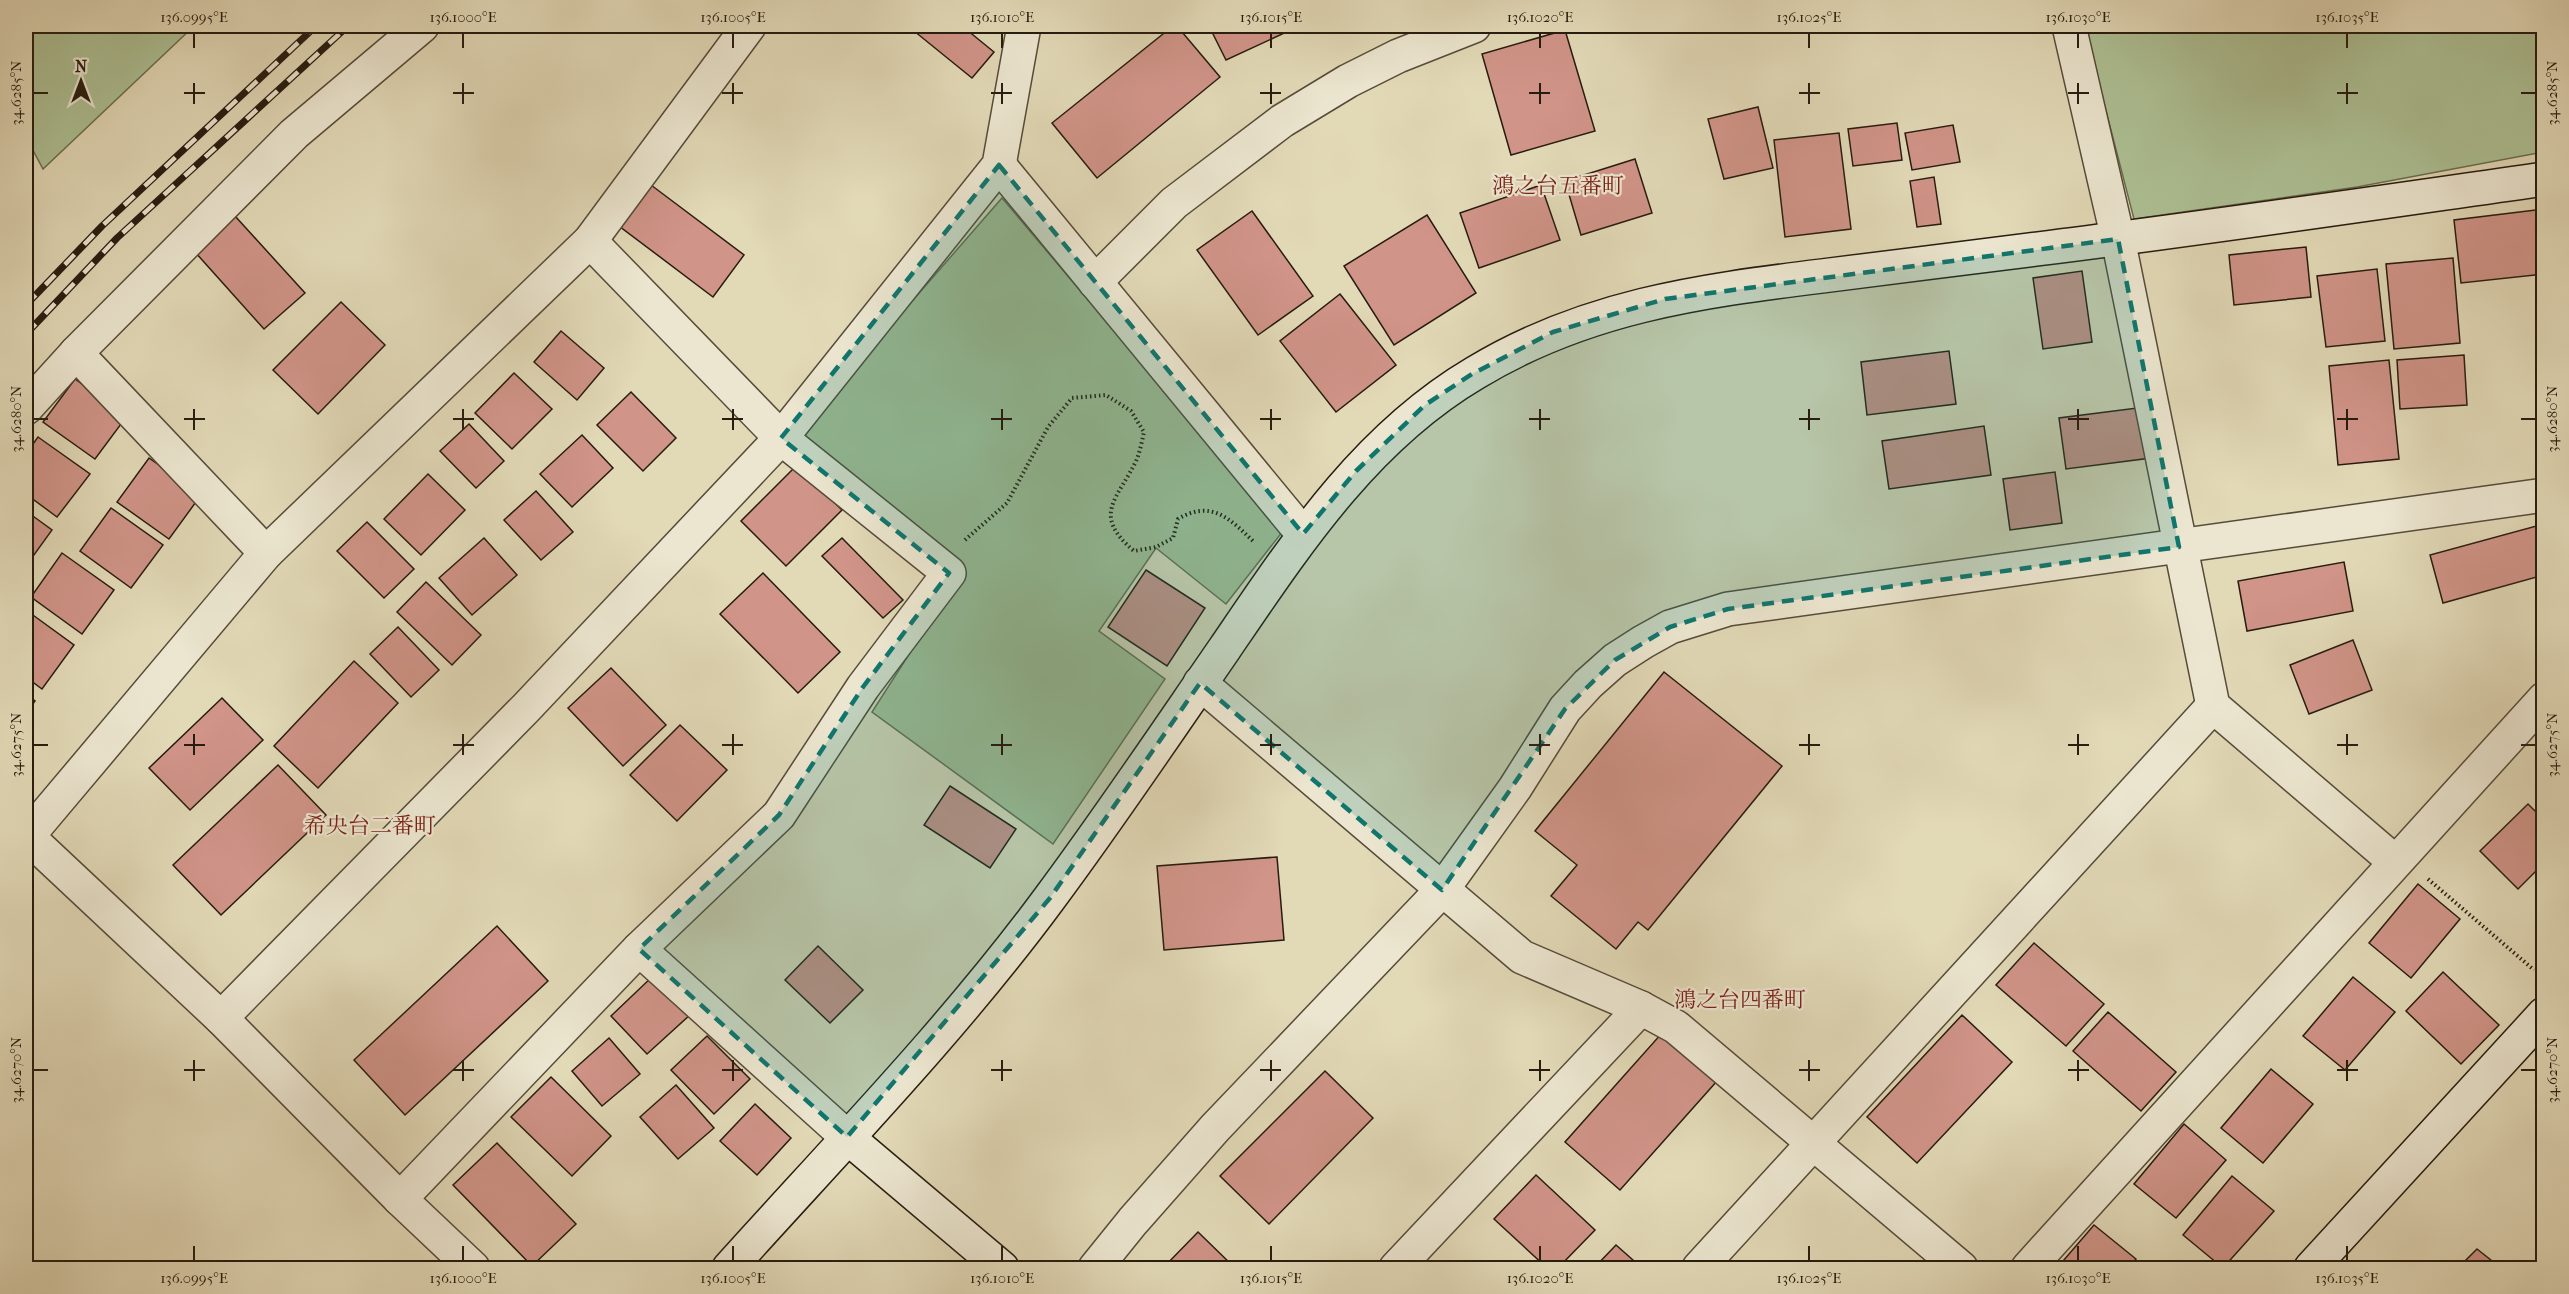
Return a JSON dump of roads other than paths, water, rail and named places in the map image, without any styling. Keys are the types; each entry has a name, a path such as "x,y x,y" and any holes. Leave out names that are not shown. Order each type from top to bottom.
{"street":[{"path":"26,408 76,353 294,135 422,26"},
{"path":"473,1269 400,1199 221,1018 26,837 266,553 590,241 749,26"},
{"path":"221,1018 526,708 782,438 999,165 1024,26"},
{"path":"1095,282 1174,203 1282,121 1348,81 1398,56 1474,26"},
{"path":"2069,26 2118,239 2213,706 2397,858"},
{"path":"999,165 1303,534"},
{"path":"729,1269 994,970 1036,916 1303,534 1356,471 1425,405 1472,374 1553,332 1612,312 1676,297 1745,286 2118,239 2544,179"},
{"path":"400,1199 639,949 779,815 863,687 950,573 782,438 590,241"},
{"path":"76,353 266,553"},
{"path":"1095,1269 1133,1221 1215,1128 1442,890 1515,788 1565,709 1615,660 1670,627 1728,609 2544,495"},
{"path":"1200,684 1522,957 1641,1008 1676,1027 1961,1269"},
{"path":"2028,1269 2397,858 2544,699"},
{"path":"1699,1269 2213,706"},
{"path":"639,949 847,1137 1002,1269"},
{"path":"1396,1269 1641,1008"},
{"path":"2311,1269 2544,1014"}],"railway":[{"path":"26,305 102,226 316,26"},
{"path":"26,334 117,238 348,26"}],"district":[{"name":"鴻之台五番町","path":"1558,185"},
{"name":"希央台二番町","path":"370,825"},
{"name":"鴻之台四番町","path":"1740,999"}]}
